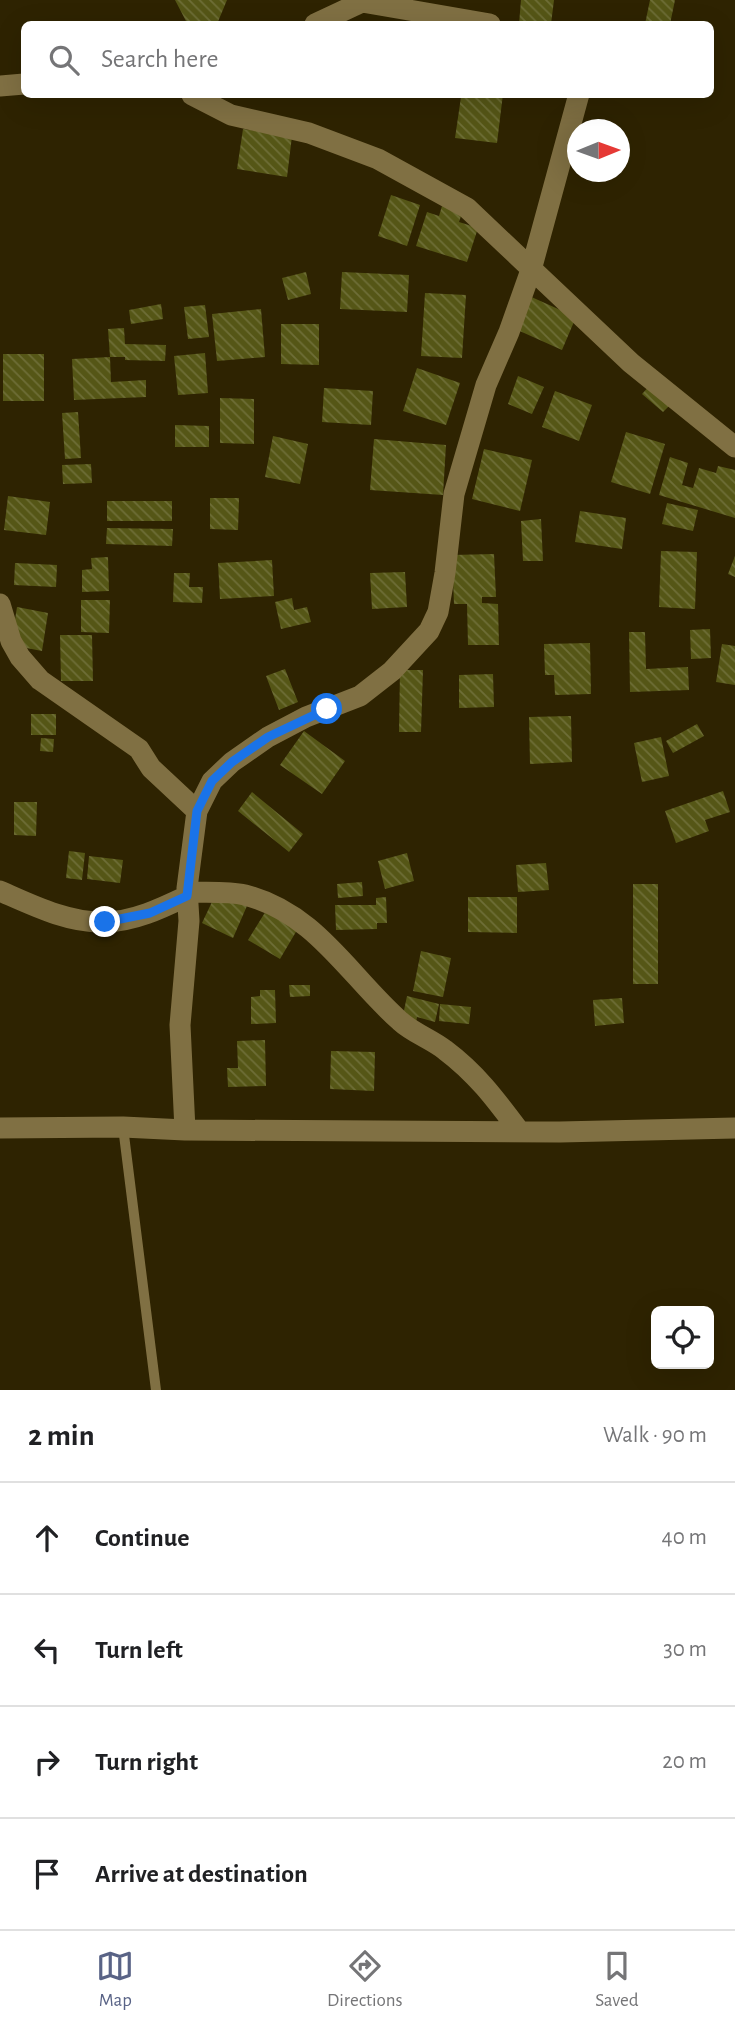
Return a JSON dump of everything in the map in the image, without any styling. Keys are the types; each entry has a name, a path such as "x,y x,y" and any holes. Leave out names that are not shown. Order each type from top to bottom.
{"street":[{"path":"322,21 367,1 464,21"},
{"path":"0,86 21,84"},
{"path":"199,98 231,115 309,133 378,159 467,208 631,363 735,447"},
{"path":"185,1130 180,1025 189,921 187,894 197,811 212,781 232,762 268,737 306,717 360,696 393,671 429,631 438,612 454,494 486,385 509,332 531,270 578,98"},
{"path":"0,604 11,641 20,657 40,680 138,749 151,768 197,811"},
{"path":"0,891 61,917 105,922 150,913 187,894 243,895 275,905 299,919 326,941 401,1023 444,1049 485,1085 520,1132"},
{"path":"0,1128 520,1132 735,1128"}],"lane":[{"path":"123,1127 156,1390"}],"building":[{"path":"175,0 227,0 218,21 186,21"},
{"path":"521,0 554,0 551,21 519,21"},
{"path":"650,0 675,0 671,21 646,21"},
{"path":"461,98 503,98 497,143 455,138"},
{"path":"243,129 292,136 287,177 237,169"},
{"path":"391,195 420,205 407,246 378,236"},
{"path":"442,206 462,213 459,222 478,228 467,262 416,246 427,212 439,216"},
{"path":"306,272 311,294 288,300 282,278"},
{"path":"342,272 409,275 407,312 340,309"},
{"path":"425,293 466,295 462,358 421,356"},
{"path":"527,295 576,317 562,350 513,328"},
{"path":"161,304 163,319 131,324 129,310"},
{"path":"205,305 209,337 188,339 184,307"},
{"path":"261,309 265,357 217,361 212,314"},
{"path":"281,324 319,324 319,365 281,364"},
{"path":"124,328 125,344 166,345 165,361 110,357 108,329"},
{"path":"205,353 208,393 178,395 174,356"},
{"path":"3,354 44,354 44,401 3,401"},
{"path":"110,357 111,382 146,380 146,397 74,400 72,359"},
{"path":"417,368 460,383 446,425 403,411"},
{"path":"518,376 544,387 532,414 508,404"},
{"path":"652,383 673,402 663,412 642,394"},
{"path":"324,388 373,391 371,425 322,422"},
{"path":"555,391 592,405 579,441 542,427"},
{"path":"220,398 254,399 254,444 220,443"},
{"path":"78,412 81,458 65,459 62,413"},
{"path":"175,425 209,426 209,447 175,447"},
{"path":"626,432 665,444 650,494 611,482"},
{"path":"273,436 308,444 300,484 265,477"},
{"path":"374,439 446,445 443,495 370,490"},
{"path":"484,449 532,460 520,511 472,499"},
{"path":"670,457 688,463 682,485 693,488 699,468 716,473 718,466 735,470 735,518 659,495"},
{"path":"91,464 92,483 63,484 62,465"},
{"path":"8,496 50,502 46,535 4,530"},
{"path":"210,498 239,498 238,530 210,529"},
{"path":"107,501 172,501 172,521 107,521"},
{"path":"667,503 698,510 693,531 662,524"},
{"path":"580,511 626,518 622,549 575,542"},
{"path":"541,519 543,561 523,561 521,521"},
{"path":"107,528 173,529 172,546 106,544"},
{"path":"661,551 697,552 695,609 659,607"},
{"path":"494,554 496,597 482,597 482,603 498,604 499,645 468,645 467,604 454,604 452,555"},
{"path":"735,556 735,577 728,574"},
{"path":"108,557 109,591 82,592 82,570 92,569 91,558"},
{"path":"272,560 274,596 220,599 218,563"},
{"path":"15,563 57,565 56,587 14,585"},
{"path":"405,572 407,607 372,609 370,573"},
{"path":"174,573 190,573 189,587 203,587 202,603 173,602"},
{"path":"292,598 294,610 307,607 311,622 281,629 275,602"},
{"path":"81,600 110,600 109,633 81,632"},
{"path":"17,607 48,613 42,651 11,645"},
{"path":"710,629 711,658 691,659 690,630"},
{"path":"629,632 645,632 646,669 688,667 689,690 630,692"},
{"path":"60,635 92,635 93,681 61,681"},
{"path":"590,643 591,694 555,695 554,675 545,675 544,644"},
{"path":"722,644 735,646 735,685 716,682"},
{"path":"285,669 298,702 279,710 266,676"},
{"path":"400,670 423,670 421,732 399,732"},
{"path":"493,674 494,707 459,708 459,675"},
{"path":"31,714 56,714 56,735 31,735"},
{"path":"571,716 572,762 530,764 529,717"},
{"path":"697,724 704,736 673,753 666,741"},
{"path":"304,731 345,761 322,794 280,765"},
{"path":"661,737 669,776 642,782 634,743"},
{"path":"41,738 54,739 53,752 40,751"},
{"path":"723,791 730,812 705,820 709,831 676,843 665,811"},
{"path":"252,792 303,834 289,852 238,811"},
{"path":"14,802 37,802 36,836 14,835"},
{"path":"69,851 85,853 82,880 66,878"},
{"path":"407,853 414,881 385,889 378,861"},
{"path":"89,856 123,860 120,883 87,879"},
{"path":"546,863 549,890 518,892 516,865"},
{"path":"362,882 363,896 338,898 337,884"},
{"path":"633,884 658,884 658,984 633,984"},
{"path":"220,885 250,899 233,938 202,923"},
{"path":"386,897 387,923 377,923 377,929 336,930 335,905 376,905 376,898"},
{"path":"468,897 517,897 517,933 468,932"},
{"path":"269,906 300,925 280,959 248,940"},
{"path":"421,951 451,958 443,997 413,991"},
{"path":"289,985 310,985 310,996 290,997"},
{"path":"260,990 275,990 276,1023 251,1024 251,997 260,996"},
{"path":"407,996 439,1004 435,1022 417,1017 415,1029 402,1020"},
{"path":"622,998 624,1023 595,1026 593,1000"},
{"path":"440,1004 471,1007 469,1024 439,1021"},
{"path":"265,1040 266,1086 228,1087 227,1068 238,1068 237,1041"},
{"path":"331,1051 375,1052 374,1091 330,1089"}],"route":[{"path":"105,922 150,913 187,896 197,811 212,781 232,762 268,737 327,709"}]}
